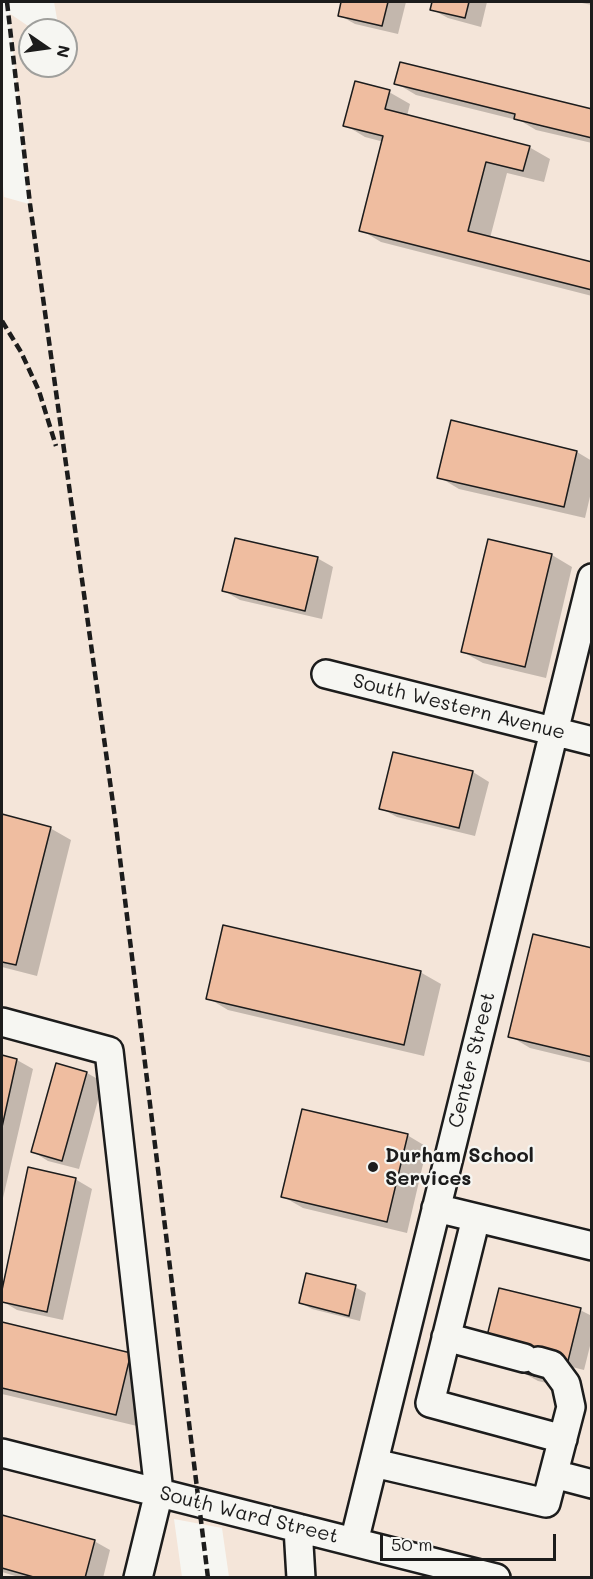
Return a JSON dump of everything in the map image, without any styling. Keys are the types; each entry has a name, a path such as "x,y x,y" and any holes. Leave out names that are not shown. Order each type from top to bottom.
{"street":[{"name":"Center Street","path":"354,1542 591,578"},
{"name":"South Western Avenue","path":"326,674 591,741"},
{"path":"2,1022 109,1051 159,1492 138,1578"},
{"path":"436,1208 591,1246"},
{"path":"430,1403 476,1218"},
{"path":"374,1463 546,1503 571,1407 566,1384 552,1365 446,1337"},
{"path":"390,1394 563,1439"},
{"name":"South Ward Street","path":"2,1453 496,1578"},
{"path":"554,1474 591,1484"},
{"path":"298,1528 301,1578"}],"shaded area":[{"path":"54,2 591,2 591,1577 229,1577 222,1528 174,1519 182,1577 2,1577 2,175 4,197 29,204 9,13 18,19 18,78 78,78 78,18 57,18"}],"building":[{"path":"341,2 388,2 382,26 338,16"},
{"path":"432,2 469,2 465,18 430,10"},
{"path":"400,62 592,109 592,138 514,119 515,114 394,84"},
{"path":"355,81 390,90 385,109 530,146 523,171 486,162 468,231 592,262 592,290 359,231 383,136 343,126"},
{"path":"451,420 577,451 564,507 437,478"},
{"path":"235,538 318,557 305,611 222,591"},
{"path":"488,539 552,554 525,667 461,652"},
{"path":"393,752 473,771 459,828 379,809"},
{"path":"2,814 51,827 16,965 2,962"},
{"path":"223,925 421,971 404,1045 206,999"},
{"path":"533,934 592,948 592,1057 508,1037"},
{"path":"2,1055 17,1059 2,1127"},
{"path":"56,1063 87,1072 62,1161 31,1152"},
{"path":"302,1109 408,1134 387,1222 281,1197"},
{"path":"28,1167 76,1178 47,1312 2,1302 2,1290"},
{"path":"306,1273 356,1285 349,1316 299,1303"},
{"path":"499,1288 581,1308 568,1361 540,1355 535,1376 520,1372 526,1350 486,1340"},
{"path":"2,1322 131,1353 116,1415 2,1388"},
{"path":"2,1515 95,1540 85,1578 37,1578 2,1568"}],"railway":[{"path":"7,2 30,204 115,818 208,1578"},
{"path":"2,321 21,352 39,391 56,446"}],"place":[{"name":"Durham School Services","path":"373,1167"}]}
